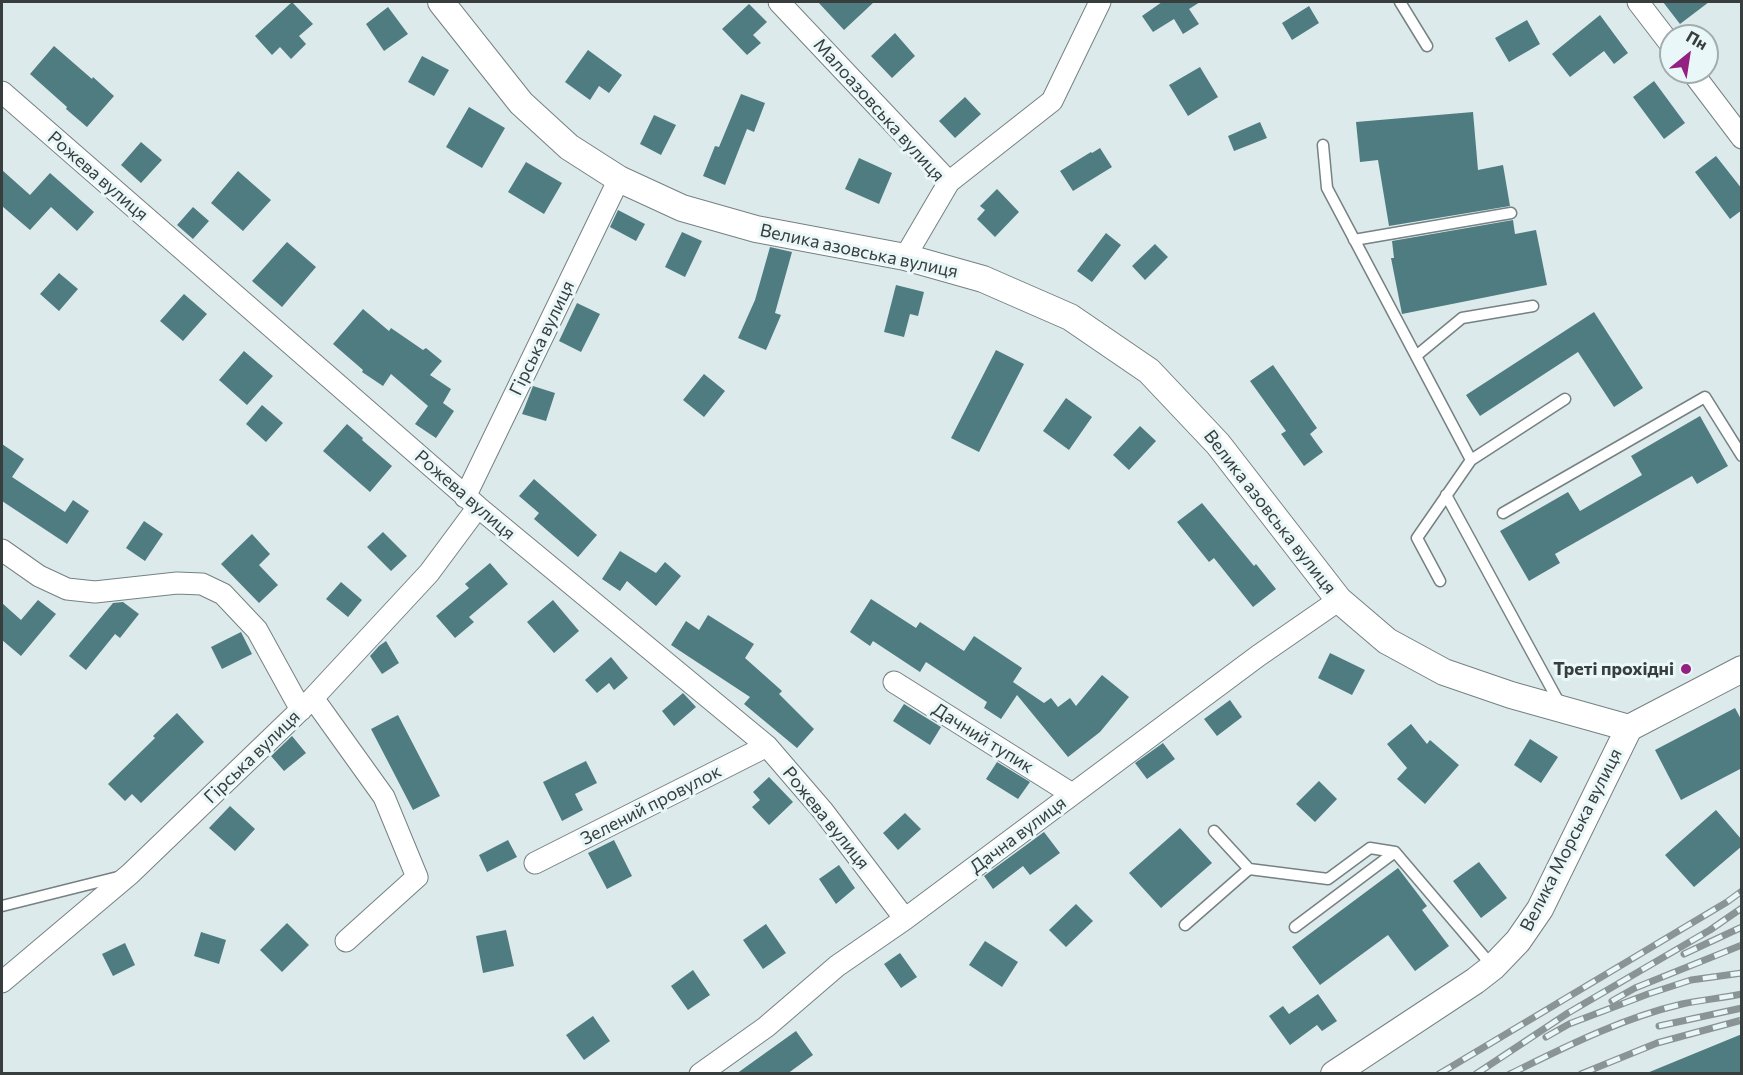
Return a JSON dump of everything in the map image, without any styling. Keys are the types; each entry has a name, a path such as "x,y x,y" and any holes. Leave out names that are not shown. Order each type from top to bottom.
{"street":[{"name":"Велика азовська вулиця","path":"441,2 521,103 569,147 619,179 682,208 756,229 906,257 983,279 1070,317 1149,371 1218,444 1339,600 1387,641 1444,672 1511,695 1629,728"},
{"name":"Малоазовська вулиця","path":"779,2 949,182 906,257"},
{"path":"949,182 1052,101 1100,2"},
{"path":"1638,2 1659,29"},
{"path":"1701,84 1742,138"},
{"name":"Рожева вулиця","path":"2,92 471,502 766,746 823,811 905,919"},
{"name":"Гірська вулиця","path":"2,982 130,874 307,704 429,573 471,502 619,179"},
{"path":"2,550 39,576 67,589 94,592 177,583 202,584 223,594 258,630 307,704 384,797 417,877 346,941"},
{"name":"Дачна вулиця","path":"700,1074 766,1027 837,966 905,919 1258,656 1339,600"},
{"path":"1629,728 1742,669"},
{"name":"Дачний тупик","path":"894,682 1072,794"},
{"name":"Велика Морська вулиця","path":"1334,1074 1475,981 1493,967 1518,941 1540,909 1629,728"},
{"name":"Зелений провулок","path":"535,863 766,746"}],"lane":[{"path":"1400,2 1427,46"},
{"path":"1323,145 1327,188 1471,460"},
{"path":"1354,240 1511,213"},
{"path":"1416,356 1462,318 1533,306"},
{"path":"1503,513 1706,397 1742,456"},
{"path":"1440,581 1417,538 1446,495 1471,460 1565,399"},
{"path":"1446,495 1563,710"},
{"path":"1214,831 1249,869 1328,879 1370,848 1395,852 1493,967"},
{"path":"1295,927 1395,852"},
{"path":"1185,925 1249,869"},
{"path":"2,906 130,874"}],"building":[{"path":"292,2 313,24 299,36 306,44 291,59 280,47 272,55 255,36"},
{"path":"818,2 874,2 844,30"},
{"path":"1162,2 1200,2 1189,9 1199,24 1183,34 1174,19 1153,32 1142,16"},
{"path":"1663,2 1709,2 1680,24"},
{"path":"749,4 767,22 753,35 761,43 747,55 722,29"},
{"path":"1309,6 1319,23 1292,40 1282,23"},
{"path":"388,7 408,34 384,51 366,24"},
{"path":"1600,15 1628,53 1614,64 1604,51 1570,77 1552,54"},
{"path":"1527,20 1540,44 1509,62 1495,38"},
{"path":"895,33 915,56 892,78 871,56"},
{"path":"54,46 114,96 87,127 30,74"},
{"path":"588,50 622,75 609,93 599,86 590,100 565,82"},
{"path":"422,56 449,70 434,96 408,82"},
{"path":"1200,67 1218,97 1188,116 1169,85"},
{"path":"1654,81 1685,123 1664,139 1633,97"},
{"path":"741,94 765,103 754,132 747,129 725,185 703,176 715,146 719,147"},
{"path":"965,97 981,114 955,138 939,121"},
{"path":"469,107 505,128 482,168 446,147"},
{"path":"1473,112 1478,170 1503,165 1510,206 1389,226 1378,160 1360,162 1356,122"},
{"path":"654,115 676,125 661,155 640,144"},
{"path":"1260,122 1267,138 1234,151 1228,136"},
{"path":"141,142 162,160 141,183 121,165"},
{"path":"1100,148 1112,167 1073,191 1060,171"},
{"path":"1716,156 1742,189 1742,210 1730,219 1695,172"},
{"path":"859,158 892,173 879,204 845,189"},
{"path":"526,162 562,183 544,214 508,192"},
{"path":"2,170 30,195 50,173 94,212 77,231 51,207 30,230 2,206"},
{"path":"238,171 271,200 243,231 211,203"},
{"path":"997,189 1019,212 995,237 977,219 985,210 980,206"},
{"path":"193,207 209,221 193,239 177,225"},
{"path":"618,210 645,224 636,241 610,227"},
{"path":"1513,220 1515,234 1536,230 1547,285 1402,314 1391,258 1394,258 1392,241"},
{"path":"682,232 702,241 685,277 665,267"},
{"path":"1106,233 1121,245 1092,282 1077,271"},
{"path":"287,242 316,267 282,307 252,281"},
{"path":"1155,244 1168,257 1145,280 1132,266"},
{"path":"770,247 792,252 775,313 781,315 766,350 738,338 755,300"},
{"path":"59,273 78,289 59,311 40,294"},
{"path":"896,285 924,292 918,316 910,314 904,337 884,332"},
{"path":"184,294 207,314 183,341 160,321"},
{"path":"577,303 600,314 581,352 559,341"},
{"path":"363,309 389,331 391,328 423,350 426,348 442,361 430,375 451,389 443,403 454,411 436,438 415,424 428,406 391,374 383,386 362,372 363,370 333,344"},
{"path":"1594,312 1643,388 1614,407 1578,352 1480,416 1466,395"},
{"path":"996,350 1024,364 979,452 951,438"},
{"path":"244,351 273,376 247,405 219,380"},
{"path":"1273,365 1317,428 1310,434 1323,452 1304,466 1281,434 1286,431 1250,381"},
{"path":"704,374 725,391 704,417 683,400"},
{"path":"533,386 555,393 546,421 522,414"},
{"path":"1066,398 1092,417 1069,450 1043,431"},
{"path":"262,405 283,423 266,442 246,424"},
{"path":"1700,416 1728,466 1697,484 1692,476 1555,554 1560,563 1529,581 1500,531 1568,492 1580,511 1642,475 1631,456"},
{"path":"347,424 392,466 370,492 323,451"},
{"path":"1140,426 1156,441 1129,470 1113,455"},
{"path":"2,444 24,459 12,477 65,512 73,500 89,511 67,544 2,501"},
{"path":"534,479 597,535 578,557 534,519 539,513 519,496"},
{"path":"1202,503 1276,589 1253,607 1214,558 1209,562 1177,522"},
{"path":"144,521 163,534 145,561 126,548"},
{"path":"383,532 407,556 391,571 367,547"},
{"path":"252,534 270,554 259,565 278,585 259,603 221,564"},
{"path":"620,551 656,573 665,562 681,576 656,606 627,581 620,591 602,579"},
{"path":"490,563 508,584 469,617 474,622 455,638 436,616 469,588 465,584"},
{"path":"341,582 362,600 348,617 326,599"},
{"path":"871,599 916,628 920,622 964,651 974,636 1022,668 1013,682 1044,703 1051,698 1058,707 1070,698 1076,706 1102,675 1129,697 1100,732 1068,757 1017,695 1001,719 984,708 987,702 926,662 920,672 873,641 870,646 850,632"},
{"path":"38,600 56,614 21,656 2,640 2,603 21,620"},
{"path":"553,600 579,631 554,653 527,622"},
{"path":"123,602 139,614 120,638 115,634 86,670 69,656 113,603"},
{"path":"708,615 754,644 745,658 782,691 779,694 814,729 797,748 744,704 750,697 671,645 686,621 699,630"},
{"path":"241,632 252,654 222,669 211,647"},
{"path":"386,641 399,663 382,674 370,656"},
{"path":"1330,653 1365,670 1352,695 1318,678"},
{"path":"611,657 628,678 614,690 609,683 597,693 585,680"},
{"path":"683,693 696,707 674,726 662,711"},
{"path":"1230,700 1242,717 1217,736 1204,719"},
{"path":"904,704 941,727 930,745 893,721"},
{"path":"1735,708 1742,721 1742,768 1681,800 1655,750"},
{"path":"177,713 204,742 141,803 132,794 125,801 108,784"},
{"path":"398,715 440,796 413,810 371,729"},
{"path":"1411,724 1427,744 1430,740 1459,765 1425,804 1397,779 1407,768 1387,744"},
{"path":"292,736 306,753 284,771 271,756"},
{"path":"1530,739 1558,757 1541,783 1514,765"},
{"path":"1163,743 1175,759 1147,779 1135,763"},
{"path":"586,761 597,783 575,794 583,810 562,821 543,782"},
{"path":"997,762 1030,782 1018,799 986,779"},
{"path":"769,777 793,802 769,825 752,807 760,800 753,792"},
{"path":"1319,781 1337,799 1315,822 1296,804"},
{"path":"230,806 255,829 235,851 209,828"},
{"path":"1716,810 1742,840 1742,846 1694,887 1665,855"},
{"path":"905,813 921,829 898,850 883,833"},
{"path":"1180,828 1212,863 1161,908 1129,873"},
{"path":"1044,832 1060,853 1030,875 1023,866 993,889 984,876"},
{"path":"508,840 517,857 487,872 479,855"},
{"path":"614,840 632,876 607,889 588,853"},
{"path":"1479,862 1507,898 1481,918 1453,881"},
{"path":"839,865 855,888 836,904 819,879"},
{"path":"1398,868 1427,906 1422,910 1449,946 1415,971 1388,935 1320,985 1292,947"},
{"path":"1076,904 1093,921 1066,947 1049,930"},
{"path":"287,923 309,945 282,972 260,950"},
{"path":"766,924 786,953 763,969 743,940"},
{"path":"506,930 514,966 483,973 476,936"},
{"path":"201,932 226,940 219,964 194,956"},
{"path":"985,941 1018,962 1002,987 969,965"},
{"path":"125,943 135,965 113,976 102,954"},
{"path":"900,953 917,977 901,988 884,964"},
{"path":"693,970 710,995 688,1010 671,986"},
{"path":"1318,994 1337,1021 1322,1031 1317,1025 1290,1045 1269,1016 1283,1006 1289,1014"},
{"path":"593,1016 610,1041 584,1060 566,1035"},
{"path":"796,1031 813,1055 787,1074 736,1074"},
{"path":"1742,1034 1742,1074 1647,1074 1647,1073"}],"railway":[{"path":"1439,1074 1742,891"},
{"path":"1476,1074 1568,1013 1710,930 1742,908"},
{"path":"1684,954 1742,927"},
{"path":"1612,1001 1635,988 1742,945"},
{"path":"1546,1037 1569,1024 1648,994 1691,980 1742,973"},
{"path":"1510,1074 1594,1034 1638,1017 1682,1004 1742,994"},
{"path":"1659,1026 1742,1008"},
{"path":"1581,1074 1657,1043 1742,1020"}],"place":[{"name":"Треті прохідні","path":"1686,669"}]}
